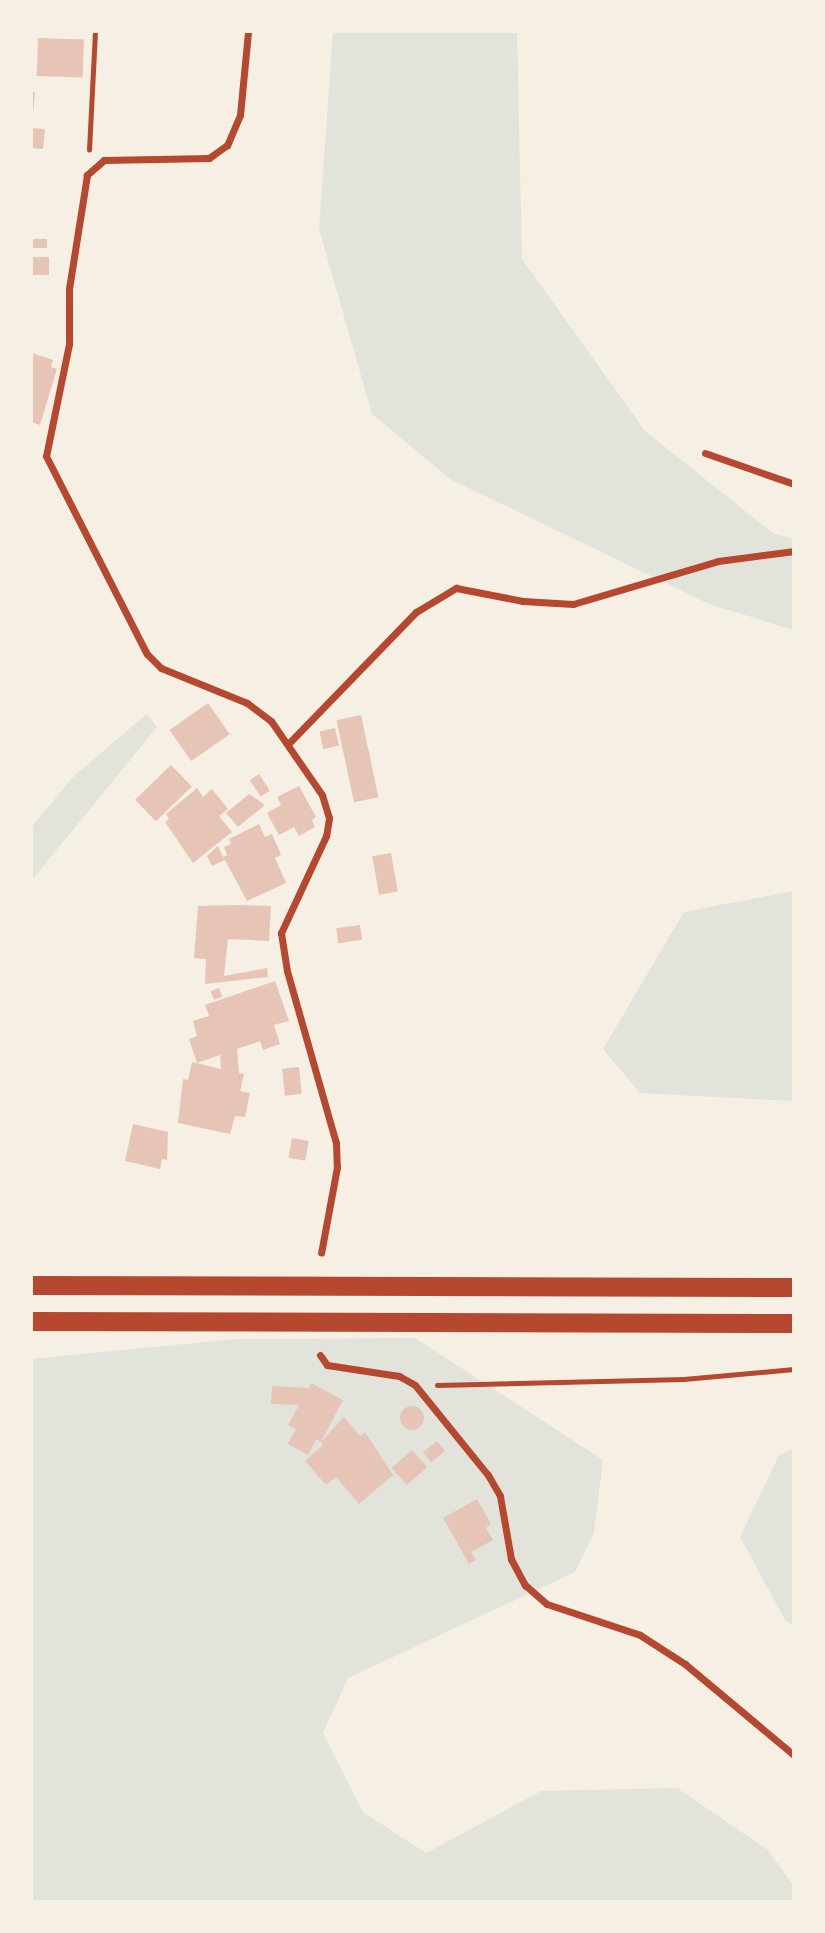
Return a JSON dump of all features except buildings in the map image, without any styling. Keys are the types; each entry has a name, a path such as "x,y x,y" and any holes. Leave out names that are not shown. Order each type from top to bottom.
{"highway":[{"path":"32,1285 793,1287"},
{"path":"32,1321 793,1323"}],"street":[{"path":"248,32 240,116 227,145 209,159 104,160 88,176 69,289 69,344 47,456 147,654 161,668 247,703 289,743 321,795 329,818 326,836 281,933 287,971 336,1143 337,1167 321,1254"},
{"path":"705,453 793,485"},
{"path":"289,743 416,612 456,588 523,601 573,604 629,591 718,561 793,551"},
{"path":"320,1354 327,1365 399,1376 415,1385 488,1475 500,1496 512,1559 525,1584 547,1604 640,1635 685,1664 793,1755"}],"path":[{"path":"88,176 95,32"},
{"path":"415,1385 684,1379 793,1369"}],"shaded area":[{"path":"333,32 517,32 522,259 645,431 774,534 793,538 793,630 709,604 450,479 372,414 319,229"},
{"path":"147,714 157,727 32,880 32,826 74,776"},
{"path":"793,891 793,1101 640,1093 603,1049 684,912"},
{"path":"415,1338 603,1460 594,1533 575,1572 348,1678 323,1733 363,1812 426,1853 541,1791 677,1788 768,1850 794,1887 793,1902 32,1902 32,1359 235,1339"},
{"path":"793,1449 793,1626 785,1620 740,1537 779,1455"}]}
